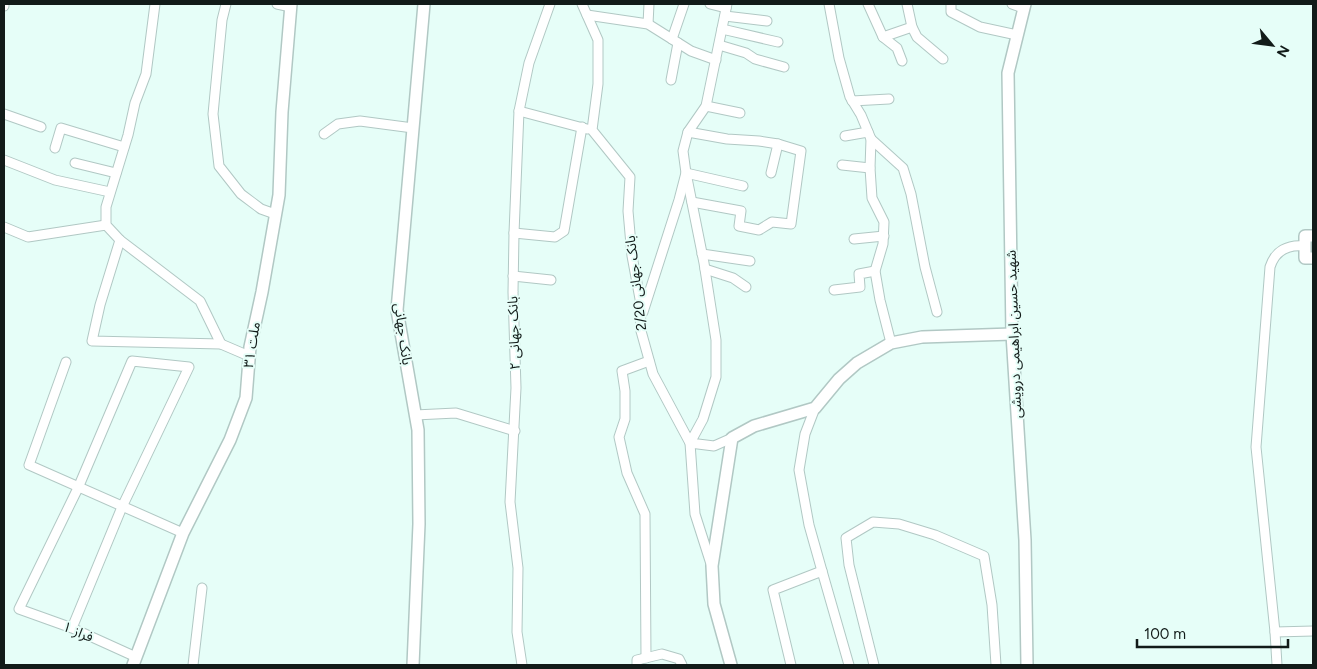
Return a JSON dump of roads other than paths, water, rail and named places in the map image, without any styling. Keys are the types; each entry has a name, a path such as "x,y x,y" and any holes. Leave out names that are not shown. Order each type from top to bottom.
{"street":[{"path":"155,4 146,74 106,207 106,225 120,240 200,301 221,344"},
{"path":"226,4 222,20 213,114 219,166 241,194 261,209 275,214"},
{"path":"277,4 291,6"},
{"name":"بانک جهانی","path":"413,665 419,524 418,430 396,310 424,4"},
{"name":"بانک جهانی ۲","path":"522,665 517,632 518,568 510,502 516,388 513,276 514,232 520,111 529,64 550,4"},
{"path":"520,111 592,130 598,84 598,40 582,4"},
{"path":"648,24 649,4"},
{"path":"671,80 675,41 684,4"},
{"path":"710,4 767,21"},
{"path":"828,4 839,58 852,101 861,116 869,136 872,198 884,222 883,244 875,271 891,343"},
{"path":"868,4 883,37 897,48 902,61"},
{"path":"906,4 912,27 917,37 943,59"},
{"path":"951,4 951,12 966,20 980,26 1017,35"},
{"name":"شهید حسین ابراهیمی درویشی","path":"1020,5 1017,35 1008,73 1012,334 1026,540 1027,665"},
{"name":"ملت ۳۱","path":"135,661 183,533 230,440 246,398 249,356 279,195 282,112 291,6"},
{"path":"726,9 706,106 688,132 683,151 716,340 716,377 702,419 690,443 714,446 754,426 815,408"},
{"path":"587,15 648,24 691,51 716,60"},
{"path":"883,37 912,27"},
{"path":"722,29 778,42"},
{"path":"719,45 746,53 755,60 784,67"},
{"path":"852,101 889,99"},
{"path":"706,106 740,113"},
{"path":"4,114 41,126"},
{"path":"324,134 338,124 360,121 413,128"},
{"path":"55,148 61,128 124,147"},
{"path":"514,232 555,238 564,231 582,128"},
{"name":"بانک جهانی 2/20","path":"592,130 630,177 629,220 632,256 640,298 641,331 653,374 690,443 695,514 712,566"},
{"path":"688,132 727,139 778,144 801,151 791,224 772,222 759,230 744,228 739,226 741,211 692,202"},
{"path":"845,136 869,136 903,168 911,194 925,267 938,312"},
{"path":"771,173 778,144"},
{"path":"4,160 54,180 110,192"},
{"path":"75,163 116,173"},
{"path":"842,165 870,168"},
{"path":"640,320 686,173"},
{"path":"686,173 744,186"},
{"path":"4,228 28,237 106,225"},
{"path":"854,239 884,236"},
{"path":"1313,236 1305,236 1305,258 1313,258"},
{"path":"120,240 100,305 92,341 221,344 249,356"},
{"path":"1277,665 1256,447 1270,267 1273,258 1280,251 1295,244 1305,246"},
{"path":"702,254 750,260"},
{"path":"705,269 733,278 746,287"},
{"path":"834,290 860,287 859,274 875,271"},
{"path":"513,276 551,280"},
{"path":"849,665 809,524 799,470 805,434 815,408 839,379 857,362 891,343 922,337 1012,334"},
{"path":"646,658 645,514 627,473 619,437 625,419 622,371 649,361"},
{"path":"66,362 28,465 183,533"},
{"path":"72,628 122,507 189,367 132,362 78,488"},
{"path":"415,415 456,413 515,431"},
{"path":"731,665 714,604 712,566 732,438"},
{"name":"فراز ۱","path":"78,488 19,609 72,628 135,661"},
{"path":"874,665 849,565 846,538 873,522 899,524 935,535 984,556 992,605 996,665"},
{"path":"791,665 773,590 822,571"},
{"path":"193,665 202,588"},
{"path":"1275,632 1313,631"},
{"path":"637,665 637,660 662,654 679,658 682,665"}]}
